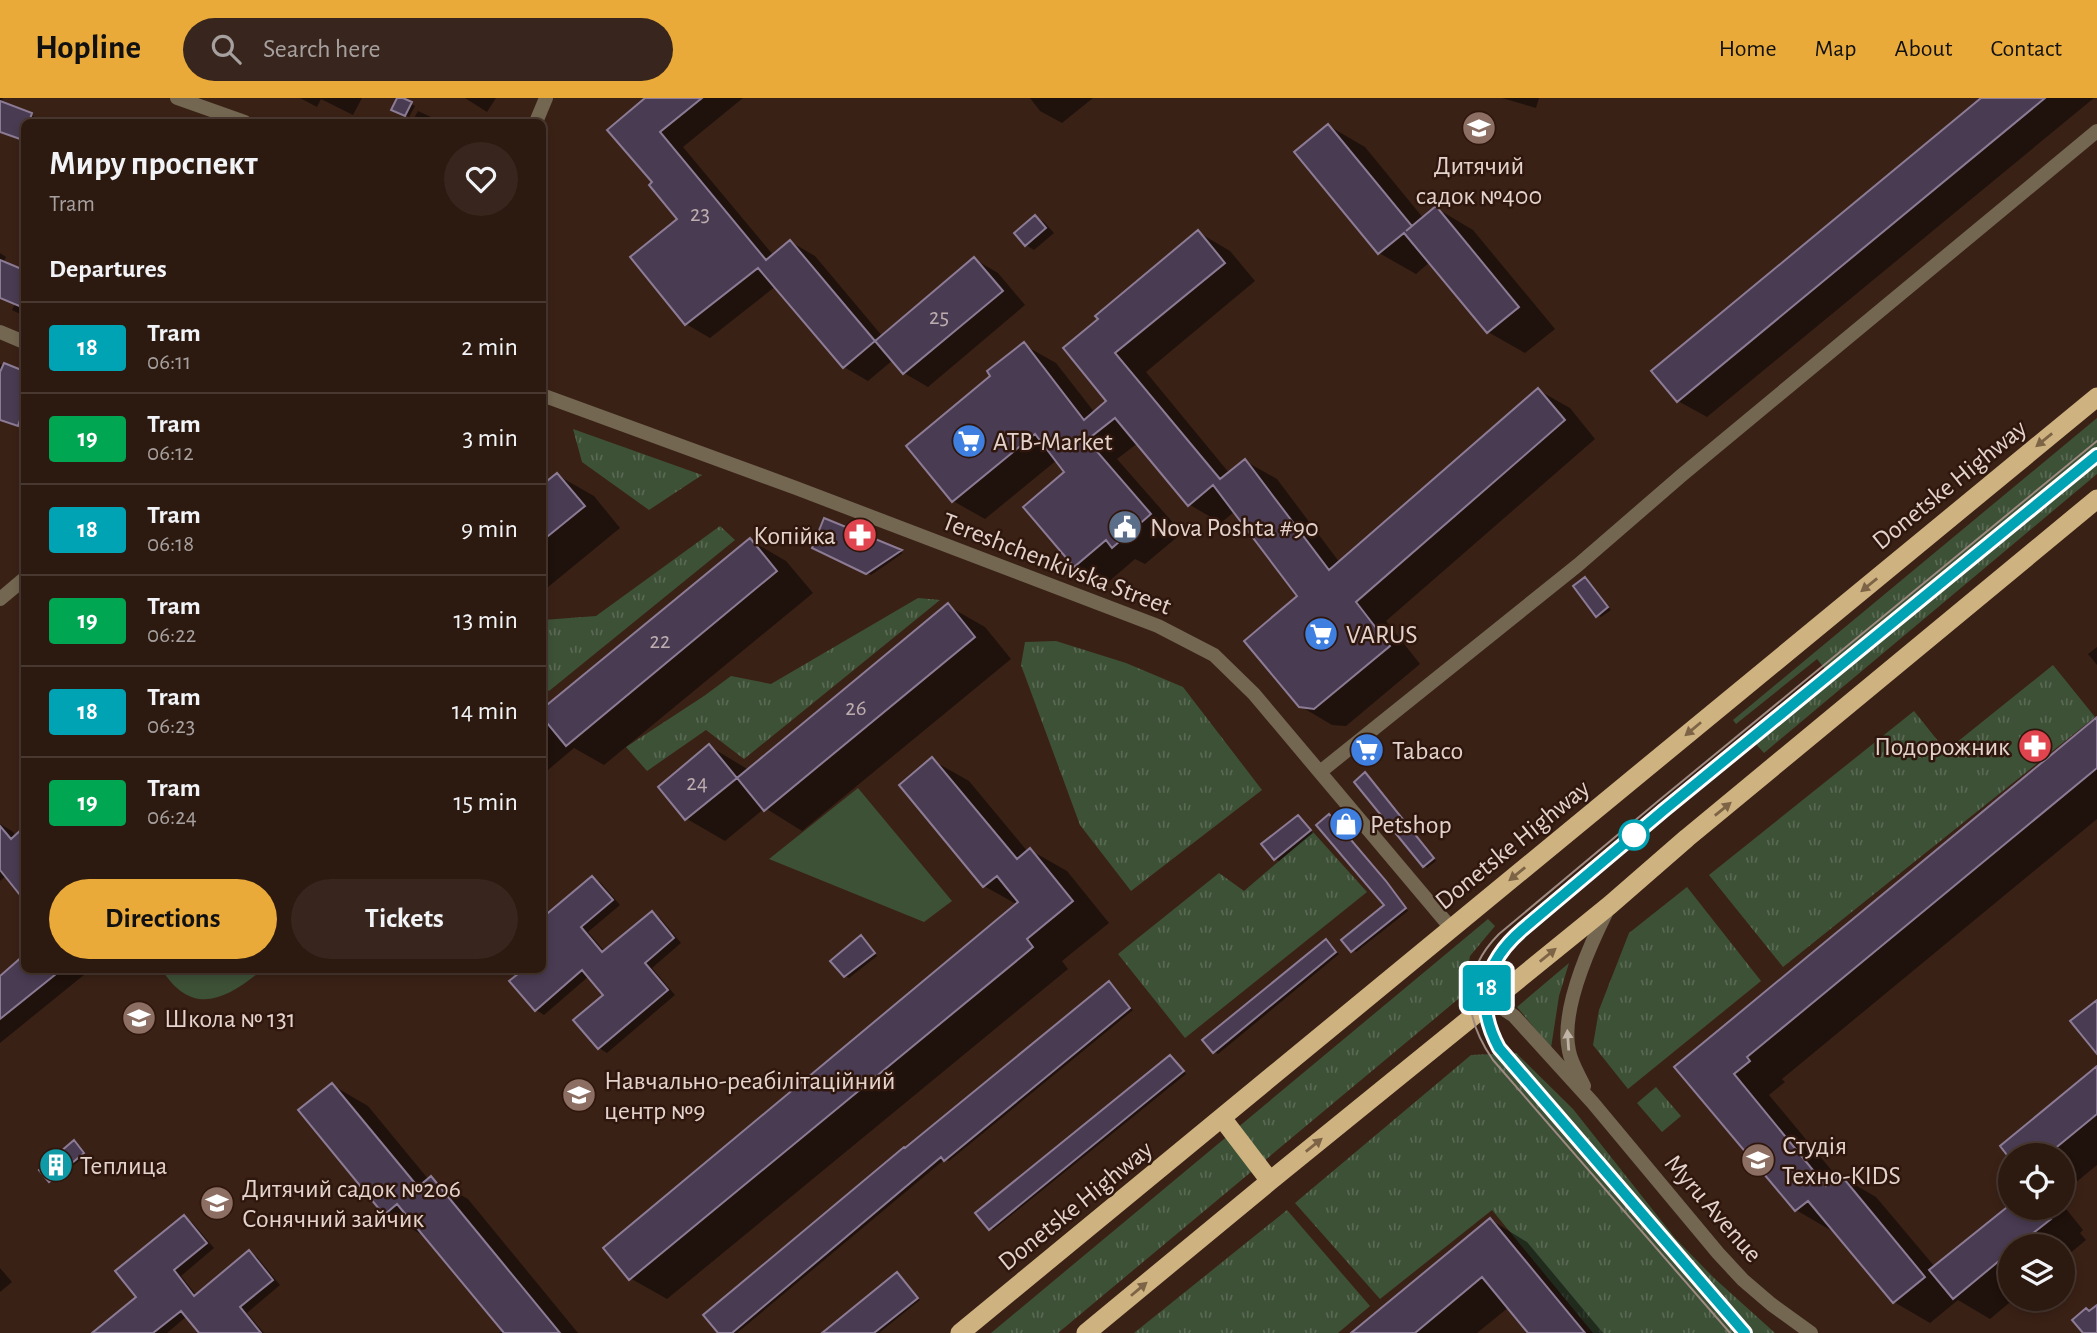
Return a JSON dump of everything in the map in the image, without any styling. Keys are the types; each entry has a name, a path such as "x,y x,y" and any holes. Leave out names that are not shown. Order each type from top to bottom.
{"highway":[{"name":"Donetske Highway","path":"960,1333 2097,397"},
{"path":"1086,1333 1609,905 1679,844 2097,499"},
{"path":"1222,1118 1270,1181"}],"street":[{"path":"177,98 236,119"},
{"path":"537,119 546,98"},
{"path":"1320,772 1578,565 1682,475 2097,131"},
{"path":"0,332 21,341"},
{"name":"Tereshchenkivska Street","path":"546,396 1158,626 1214,655 1254,694 1451,928"},
{"path":"0,599 21,582"},
{"name":"Myru Avenue","path":"1593,1103 1569,1052 1567,1017 1596,933 1609,905"},
{"name":"Myru Avenue","path":"1485,1007 1502,1008 1514,1016 1593,1103 1726,1262 1771,1304 1811,1333"}],"green space":[{"path":"2097,418 2097,474 1764,753 1755,743 1833,679 1817,659 1736,724 1733,720"},
{"path":"573,429 702,475 649,510 582,462"},
{"path":"720,526 735,540 549,691 546,688 546,620 596,616"},
{"path":"918,598 940,600 744,759 706,730 647,771 626,747 731,676 771,684"},
{"path":"1056,641 1126,663 1183,687 1262,790 1131,891 1080,825 1021,665 1025,642"},
{"path":"2053,665 2095,717 1783,967 1709,875 1914,711 1946,751"},
{"path":"858,788 952,901 924,922 769,859"},
{"path":"1313,832 1367,892 1185,1038 1118,954 1219,873 1244,891"},
{"path":"1687,887 1761,981 1628,1089 1593,1045 1599,1010 1629,933"},
{"path":"1488,919 1495,926 1470,956 1463,995 1058,1333 991,1333"},
{"path":"1569,963 1559,996 1551,1048 1517,1007"},
{"path":"164,973 258,973 236,989 210,999 198,999 174,985"},
{"path":"1516,1053 1573,1109 1675,1238 1714,1278 1775,1333 1593,1333 1492,1210 1380,1299 1295,1203 1471,1055"},
{"path":"1656,1087 1681,1116 1662,1132 1637,1103"},
{"path":"1287,1210 1370,1306 1338,1333 1134,1333"}],"building":[{"path":"397,98 412,102 405,116 391,110"},
{"path":"645,98 702,98 660,132 766,260 790,240 875,341 843,368 758,268 685,325 630,257 677,219 649,185 652,182 607,130"},
{"path":"1981,98 2045,98 1677,402 1651,371"},
{"path":"0,101 32,113 30,119 21,119 21,139 0,132"},
{"path":"1328,124 1412,226 1436,206 1519,307 1487,333 1404,233 1378,254 1294,152"},
{"path":"1035,215 1046,228 1025,246 1014,233"},
{"path":"1198,230 1225,263 1115,353 1220,479 1245,459 1329,570 1538,388 1565,420 1356,602 1390,646 1314,709 1299,707 1244,641 1297,596 1213,485 1188,506 1115,418 1087,440 1151,514 1112,548 1106,540 1074,567 1023,507 1064,472 1035,434 952,502 906,446 990,376 987,371 1024,342 1084,420 1106,401 1063,348 1098,319 1095,316"},
{"path":"974,257 1003,291 903,374 875,341"},
{"path":"0,260 21,269 21,307 0,298"},
{"path":"4,363 21,370 21,417 18,426 0,420 0,372"},
{"path":"557,473 585,506 546,538 546,482"},
{"path":"824,518 902,550 866,574 812,548"},
{"path":"750,538 777,571 566,746 546,722 546,706"},
{"path":"1585,577 1608,607 1596,617 1573,586"},
{"path":"948,603 975,637 764,811 737,778"},
{"path":"2097,717 2097,768 1747,1057 1750,1061 1734,1074 1826,1186 1840,1174 1925,1277 1893,1303 1808,1201 1795,1211 1674,1067"},
{"path":"709,744 737,778 685,820 658,787"},
{"path":"932,757 1017,859 1030,848 1073,901 1027,939 1033,947 1026,953 629,1280 603,1248 1018,902 997,876 983,887 899,785"},
{"path":"1365,772 1434,858 1423,867 1354,782"},
{"path":"1329,814 1406,908 1351,952 1341,940 1384,905 1316,825"},
{"path":"1298,815 1311,830 1274,860 1261,844"},
{"path":"0,826 11,839 21,830 21,896 0,870"},
{"path":"592,876 613,900 581,927 602,952 652,911 674,938 645,963 668,990 598,1049 573,1020 603,995 582,970 535,1011 509,981 519,973 546,973 546,915"},
{"path":"861,935 875,953 844,977 830,961"},
{"path":"1326,939 1336,952 1213,1053 1202,1040"},
{"path":"21,958 21,973 57,973 0,1019 0,976"},
{"path":"1109,981 1130,1008 944,1161 941,1157 732,1333 718,1333 703,1315"},
{"path":"2097,1000 2097,1054 2070,1021"},
{"path":"1170,1055 1184,1071 989,1230 975,1213"},
{"path":"2097,1066 2097,1114 2062,1143 2004,1143"},
{"path":"332,1083 418,1187 431,1176 560,1333 504,1333 397,1204 384,1215 298,1110"},
{"name":"Теплица","path":"74,1140 84,1153 49,1182 39,1170"},
{"path":"1998,1214 1998,1220 2050,1220 2032,1234 1998,1234 1998,1262 1953,1299 1929,1270"},
{"path":"184,1215 207,1243 174,1270 194,1296 249,1250 273,1280 240,1307 261,1333 199,1333 181,1311 153,1333 92,1333 136,1297 115,1271"},
{"path":"1490,1218 1585,1333 1528,1333 1482,1277 1415,1333 1351,1333"},
{"path":"897,1272 918,1298 874,1333 822,1333"},
{"path":"2097,1305 2097,1333 2083,1333 2072,1320 2086,1308 2089,1311"}],"tram line":[{"path":"1730,1333 1493,1060 1483,1044 1471,1012 1470,995 1477,964 1499,934 2097,441"},
{"path":"1633,836 2097,455"},
{"name":"18","path":"1745,1333 1499,1048 1487,1021 1485,1007 1493,965 1503,947 1551,905 2097,455"},
{"path":"1547,1106 1502,1052 1492,1034 1486,1015 1485,994 1490,972 1503,947 1603,861"},
{"path":"1666,1243 1745,1333"}],"place":[{"name":"Дитячий садок №400","path":"1479,128"},
{"name":"ATB-Market","path":"969,441"},
{"name":"Nova Poshta #90","path":"1125,527"},
{"name":"Копійка","path":"860,535"},
{"name":"VARUS","path":"1321,634"},
{"name":"Подорожник","path":"2035,746"},
{"name":"Tabaco","path":"1367,750"},
{"name":"Petshop","path":"1346,824"},
{"name":"Школа № 131","path":"139,1018"},
{"name":"Навчально-реабілітаційний центр №9","path":"579,1095"},
{"name":"Студія Техно-KIDS","path":"1758,1160"},
{"name":"Теплица","path":"56,1165"},
{"name":"Дитячий садок №206 Сонячний зайчик","path":"217,1203"}]}
